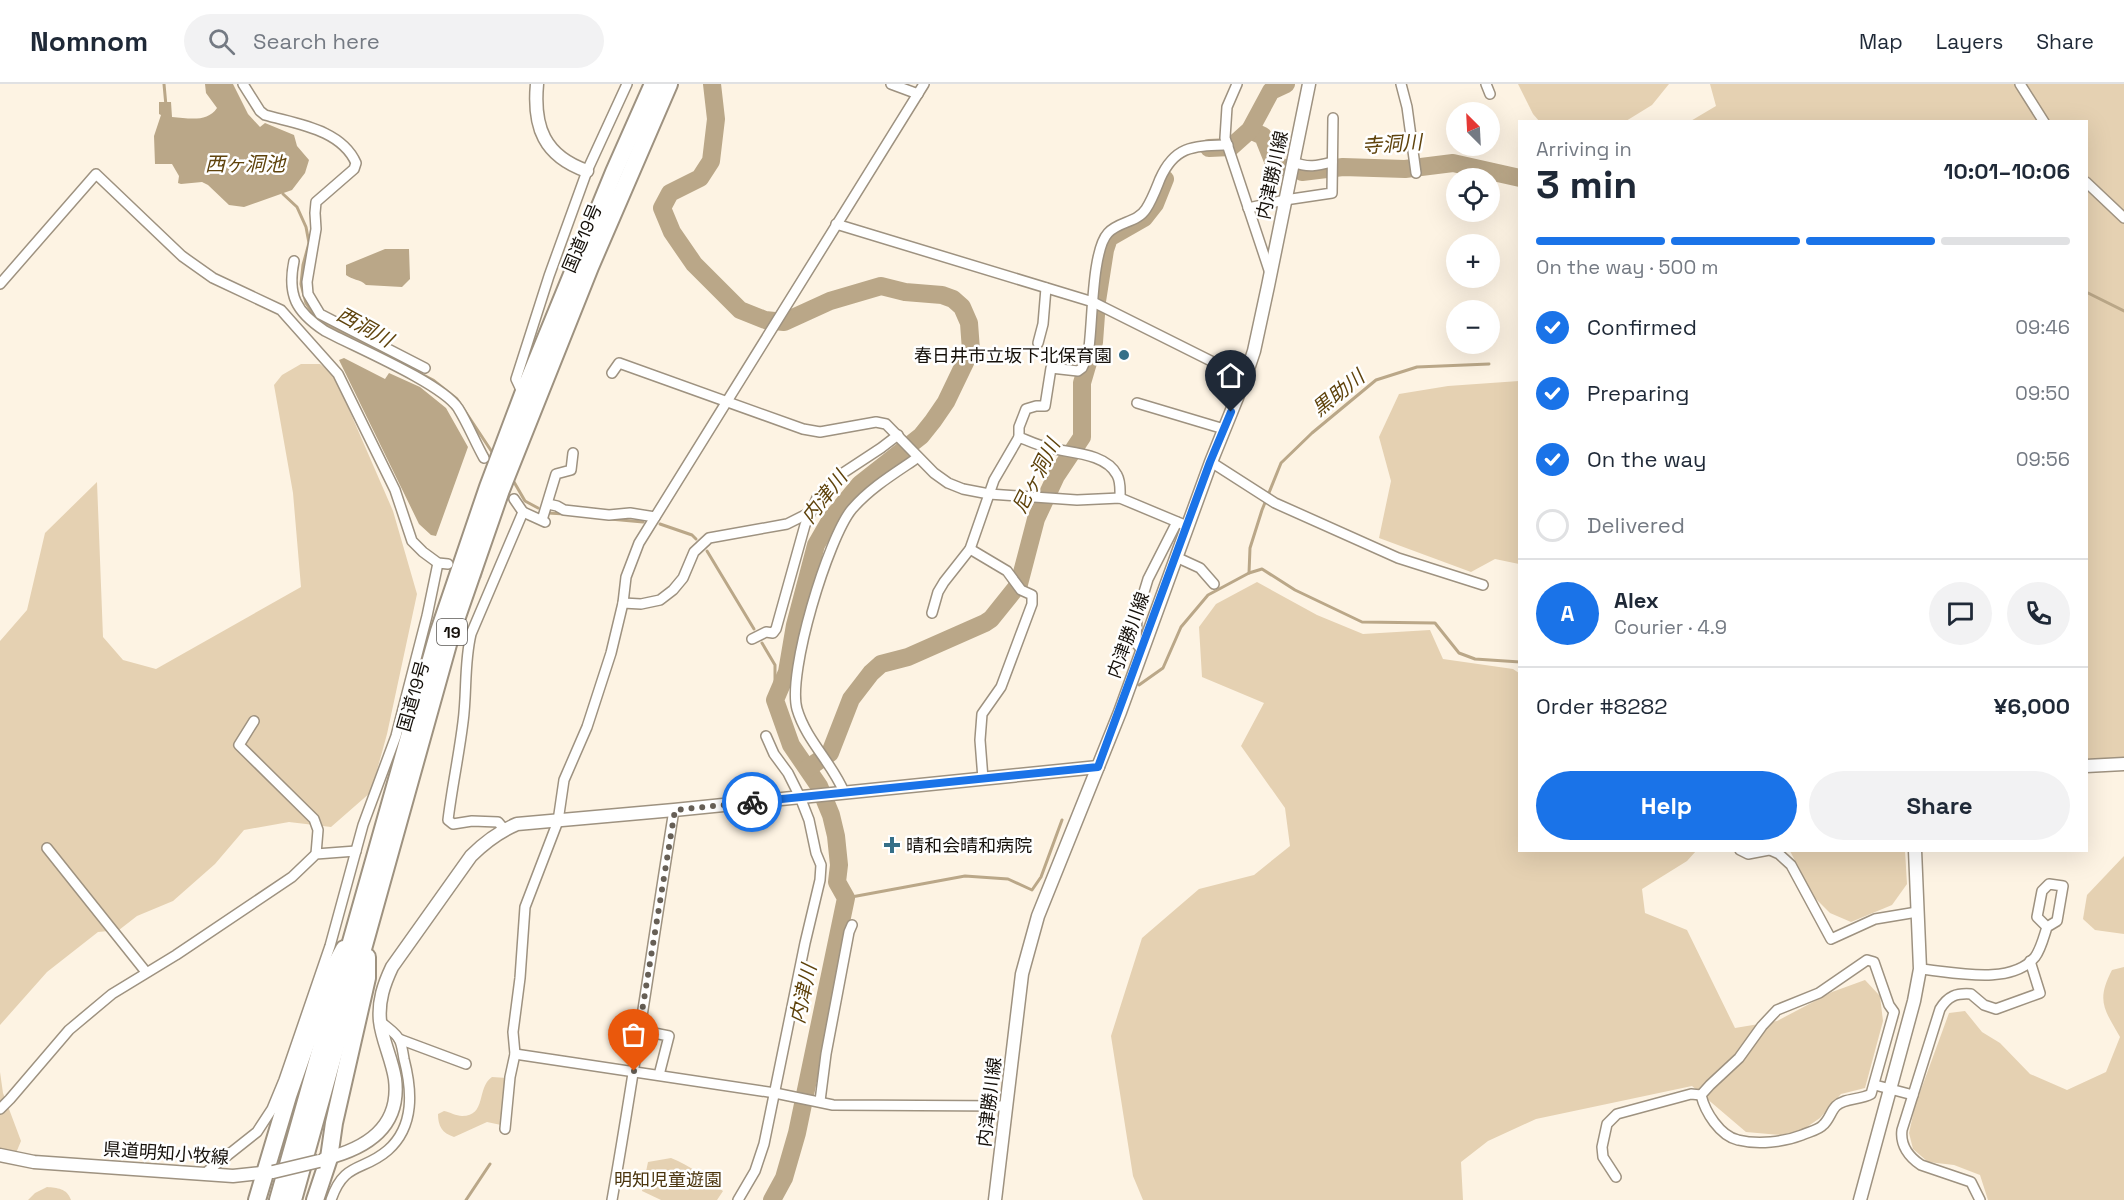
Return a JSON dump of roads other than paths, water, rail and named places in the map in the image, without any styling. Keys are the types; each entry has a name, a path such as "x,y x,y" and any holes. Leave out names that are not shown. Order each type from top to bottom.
{"highway":[{"name":"国道19号","path":"293,1200 362,930 415,691 447,609 488,487 523,394 614,172 653,84"},
{"name":"国道19号","path":"278,1200 450,637 497,502 590,267 669,84"},
{"path":"315,1200 367,978 362,930"},
{"path":"257,1200 268,1173 330,975 362,930"}],"street":[{"path":"243,84 265,115 308,127 336,139 345,146 356,163 354,169 316,202 314,245 307,282 308,294 320,314 425,368"},
{"path":"537,84 535,100 537,122 544,139 556,156 587,171"},
{"path":"523,394 516,379 549,276 587,171 627,84"},
{"path":"891,84 918,94"},
{"path":"505,1129 510,1077 515,1054 513,1032 520,978 525,907 558,820 564,780 587,727 611,653 626,578 635,552 924,84"},
{"path":"1237,84 1227,107 1225,138 1270,275"},
{"name":"内津勝川線","path":"995,1200 1022,974 1029,944 1044,898 1098,767 1176,558 1182,524 1224,429 1254,351 1309,84"},
{"path":"1401,84 1407,107 1416,173"},
{"path":"2020,84 2043,120"},
{"path":"1248,208 1332,193 1333,118"},
{"path":"932,613 938,592 970,549 994,480 1019,437 1018,427 1026,409 1045,406 1051,368 1074,371 1082,368 1088,356 1096,269 1107,234 1142,214 1167,164 1183,150 1228,145"},
{"path":"1293,162 1304,167 1312,167 1332,162"},
{"path":"0,284 96,174 182,256 213,278 280,310 324,357 338,374 395,490 412,541 423,552 443,563 415,691 396,736 356,851 330,946 284,1080 272,1109 257,1132 204,1174"},
{"path":"2088,184 2124,218"},
{"path":"836,225 1094,302 1245,378"},
{"path":"294,261 291,277 293,295 299,309 312,323 432,386 457,407 484,458"},
{"path":"1038,343 1043,324 1046,288"},
{"path":"312,323 320,314"},
{"path":"612,373 619,363 803,429 820,432 876,422 886,424 917,458 948,483 963,489 989,494 1077,500 1120,498 1182,524 1148,579 1137,615 1136,643 1142,650"},
{"path":"1137,404 1224,429"},
{"path":"752,639 766,632 773,633 776,629 817,498 843,472 898,435"},
{"path":"1019,437 1041,446 1069,450 1098,459 1117,472 1120,482 1120,498"},
{"path":"514,499 523,512 544,521 556,474 571,470 573,453"},
{"path":"844,792 836,774 808,734 796,706 795,692 801,650 822,571 837,532 851,510 866,495 917,458"},
{"path":"1210,462 1295,513 1398,558 1483,585"},
{"path":"548,504 564,510 609,514 630,513 655,517"},
{"path":"523,512 491,577 467,649 463,722 448,820 453,824 472,821 498,822 504,830 517,824 1098,767"},
{"path":"622,603 641,604 660,600 674,590 694,552 709,538 787,524 811,512"},
{"path":"970,549 1007,571 1021,590 1032,596 1032,604 1001,687 982,714 983,779"},
{"path":"1176,558 1200,568 1214,584"},
{"path":"254,721 239,745 314,819 318,831 316,854"},
{"path":"738,1200 755,1171 764,1144 820,880 820,866 809,820 788,773 774,754 766,736"},
{"path":"2088,766 2124,764"},
{"path":"612,1200 675,810"},
{"name":"県道明知小牧線","path":"0,1155 34,1162 233,1176 268,1173 324,1159 354,1149 376,1136 388,1121 395,1102 395,1079 380,1021 383,987 392,967 471,856 485,842 504,830"},
{"path":"47,848 146,972"},
{"path":"0,1108 69,1030 112,993 176,955 292,877 316,854 356,851"},
{"path":"1744,852 1748,854 1758,852"},
{"path":"1774,852 1791,864 1830,939 1875,919 1917,912"},
{"path":"1860,1200 1914,1001 1920,969 1915,852"},
{"path":"820,1101 826,1054 852,926"},
{"path":"1920,969 1995,975 2010,974 2037,956 2048,927"},
{"path":"1867,960 1874,962 1889,1005 1894,1012 1871,1094 1862,1099 1845,1101 1836,1106 1823,1126 1779,1142 1738,1141 1729,1136 1704,1107 1701,1095 1739,1058 1762,1026 1777,1010 1819,993 1867,960"},
{"path":"1980,1200 1971,1182 1921,1165 1908,1153 1901,1138 1940,1009 1945,1001 1953,995 1971,994 1984,1005 1996,1009 2040,993 2030,961"},
{"path":"380,1021 399,1039 466,1064"},
{"path":"639,1030 669,1036 659,1075"},
{"path":"332,1200 336,1185 345,1174 388,1150 405,1123 410,1107 411,1084 399,1039"},
{"path":"515,1054 775,1093 833,1105 1006,1106"},
{"path":"1875,1085 1913,1095"},
{"path":"1616,1177 1603,1157 1602,1147 1607,1124 1617,1114 1691,1094 1701,1095"}],"water":[{"name":"西ヶ洞池","path":"205,84 233,84 248,114 260,127 265,123 294,135 297,146 309,160 305,173 292,190 244,207 229,205 202,182 178,183 179,176 172,164 155,164 154,136 161,115 159,114 159,102 171,102 172,117 203,118 217,108 206,93"},
{"path":"385,249 409,249 410,279 402,287 366,285 346,275 346,265"},
{"path":"344,358 385,379 389,373 420,387 446,408 468,447 436,536 431,535 419,524 339,360"}],"waterway":[{"name":"西洞川","path":"164,84 166,106"},
{"name":"内津川","path":"712,84 716,119 711,161 700,178 670,193 662,208 672,232 694,264 740,310 765,320 784,322 830,301 881,286 905,292 942,295 953,299 962,307 969,323 971,350 946,402 933,421 921,436 860,484 831,519 816,545 795,625 787,672 775,700 791,745 819,786 831,815 839,865 837,882 846,898 797,1133 784,1178 772,1200"},
{"name":"尼ヶ洞川","path":"1209,148 1231,147 1250,130 1271,91 1286,84"},
{"name":"寺洞川","path":"1250,130 1263,136 1275,166 1282,167"},
{"name":"寺洞川","path":"1302,172 1343,167 1405,169 1453,163 1518,178"},
{"name":"尼ヶ洞川","path":"808,768 830,753 851,699 881,664 908,657 985,623 991,619 1019,584 1036,519 1056,476 1082,437 1082,383 1094,342 1097,301 1109,238 1144,218 1155,204 1165,179"},
{"name":"西洞川","path":"283,194 297,207 306,227 309,243 301,284 306,303 312,312 328,325 433,380 457,399 492,452"},
{"path":"2088,293 2124,311"},
{"name":"黒助川","path":"1139,685 1163,668 1181,627 1208,595 1249,573 1250,548 1281,463 1312,433 1376,380 1417,367 1489,364"},
{"name":"西洞川","path":"514,482 525,501 538,508"},
{"name":"西洞川","path":"548,513 565,514"},
{"name":"西洞川","path":"610,519 643,522"},
{"name":"西洞川","path":"660,524 692,535 696,539"},
{"name":"西洞川","path":"707,551 754,629"},
{"path":"1249,573 1262,569 1295,590 1362,622 1435,623 1459,653 1475,659 1518,662"},
{"name":"西洞川","path":"762,643 775,665 775,700"},
{"path":"846,898 965,876 1008,879 1032,890 1041,877 1062,820"},
{"path":"466,1200 490,1164"}],"tunnel":[{"path":"448,564 487,575"}],"place":[{"name":"春日井市立坂下北保育園","path":"1124,355"},
{"name":"晴和会晴和病院","path":"892,845"}],"park label":[{"name":"明知児童遊園","path":"668,1179"}]}
